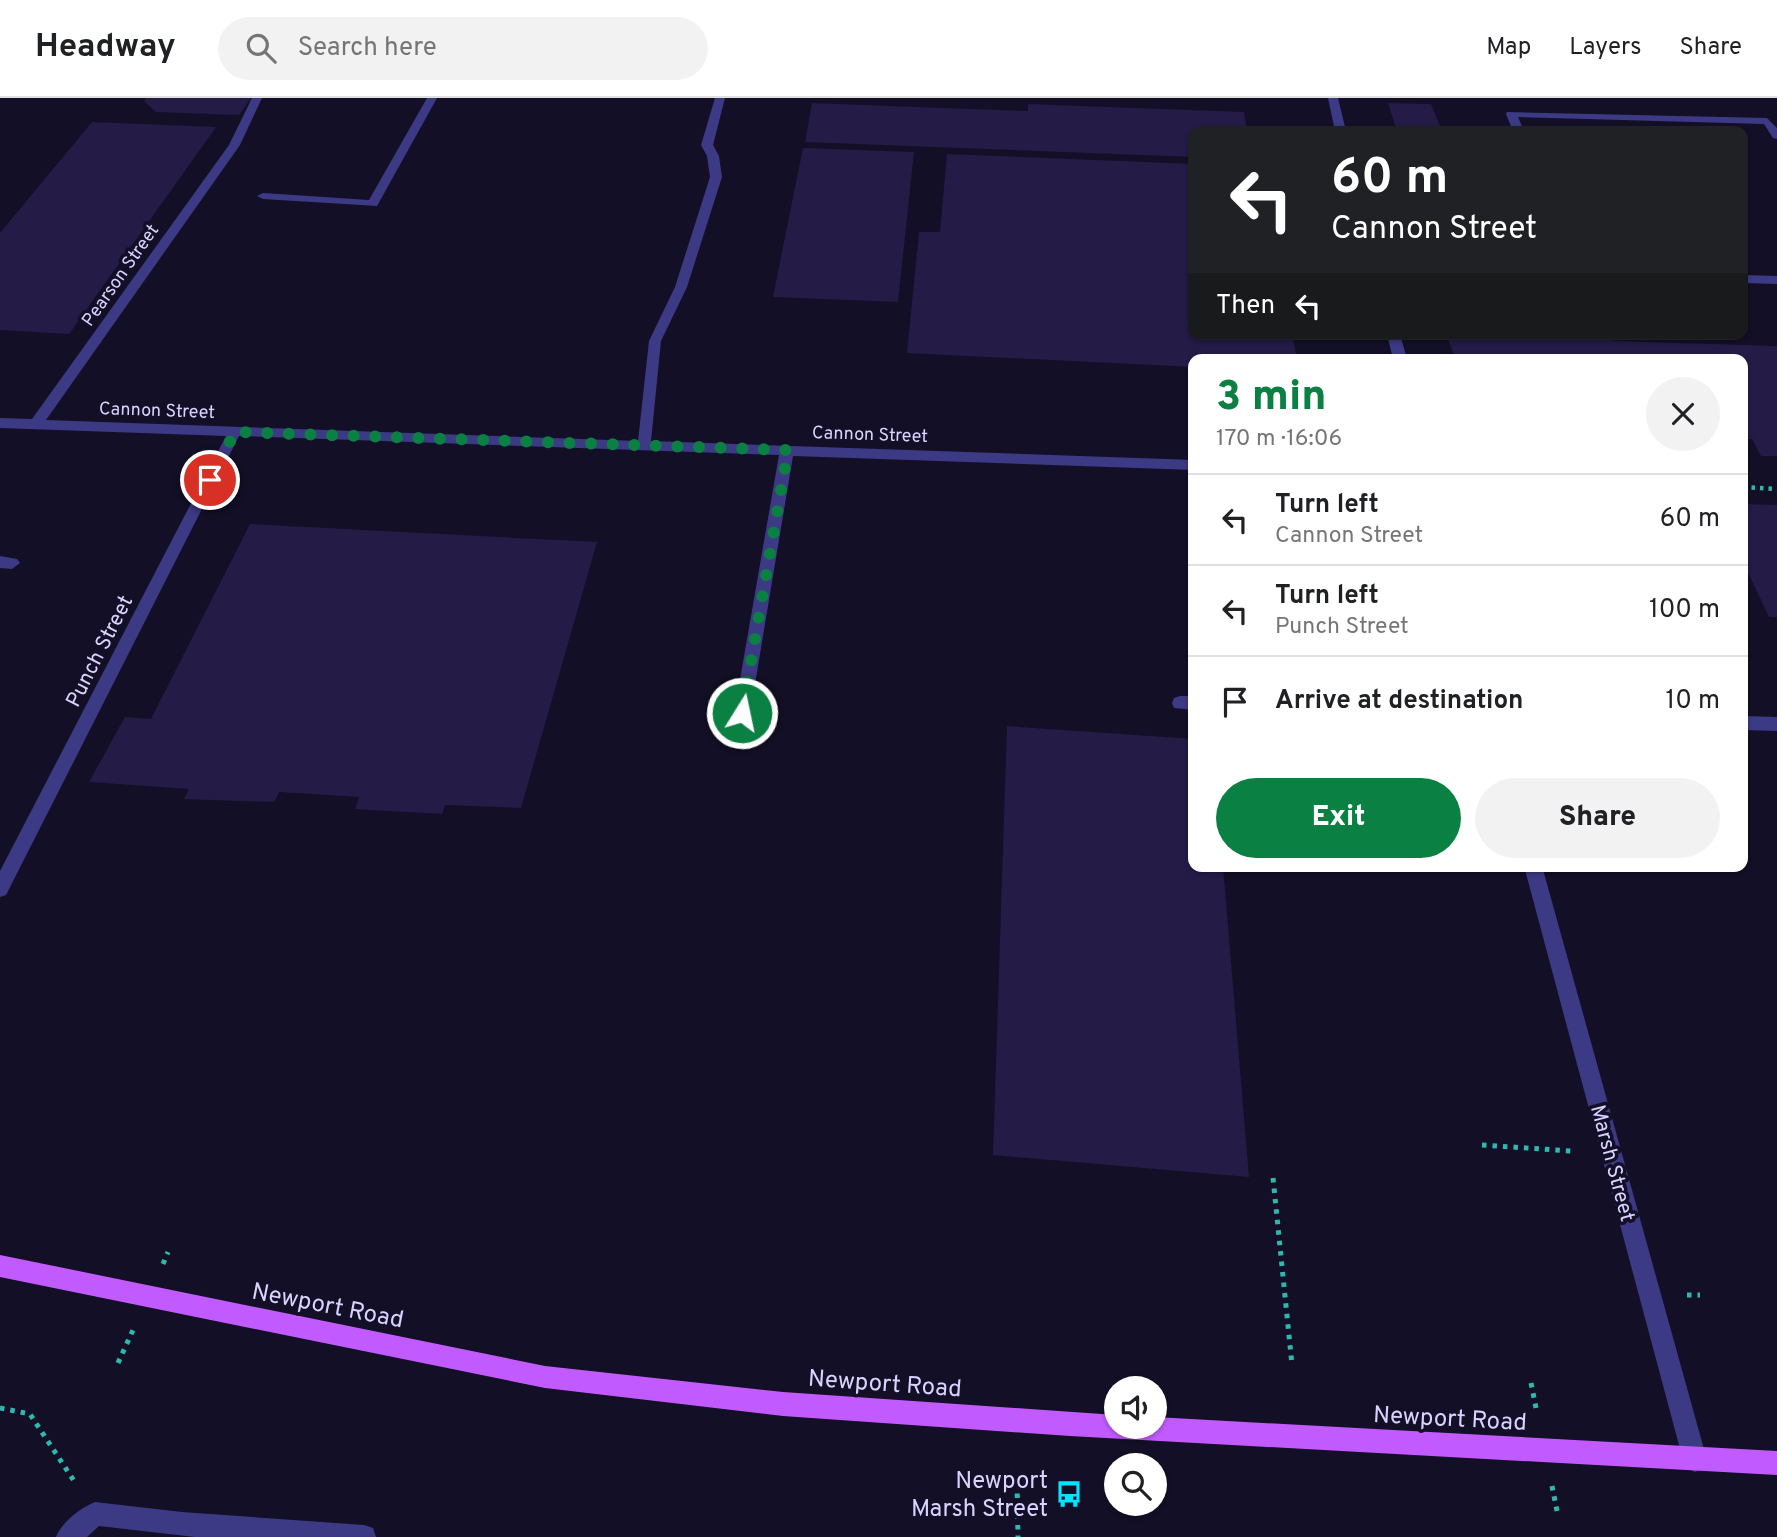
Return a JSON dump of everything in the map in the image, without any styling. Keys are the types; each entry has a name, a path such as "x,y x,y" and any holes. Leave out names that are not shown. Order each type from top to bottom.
{"main road":[{"name":"Newport Road","path":"0,1266 558,1379 797,1405 1777,1464"}],"street":[{"name":"Pearson Street","path":"35,425 233,145 257,98"},
{"path":"263,196 373,204 432,98"},
{"path":"644,446 655,341 681,287 716,177 713,156 707,145 720,98"},
{"path":"1333,98 1340,126"},
{"path":"1516,126 1511,114 1767,121 1777,136"},
{"path":"1748,279 1777,280"},
{"name":"Cannon Street","path":"0,423 1188,464"},
{"name":"Punch Street","path":"0,890 235,432"},
{"path":"742,713 788,450"},
{"path":"1748,723 1777,724"},
{"name":"Marsh Street","path":"1535,872 1695,1460"},
{"path":"68,1537 95,1514 182,1524 364,1537"}],"path":[{"path":"1748,487 1777,489"},
{"path":"1482,1145 1571,1151"},
{"path":"1273,1178 1292,1365"},
{"path":"0,1408 30,1414 95,1514"},
{"path":"1017,1483 1018,1537"}],"building":[{"path":"146,98 251,98 239,115 156,112 144,101"},
{"path":"812,103 1028,111 1028,104 1244,112 1246,126 1188,126 1188,157 805,142"},
{"path":"1388,103 1431,104 1440,126 1395,126"},
{"path":"92,122 216,127 69,334 0,330 0,233"},
{"path":"803,148 914,152 898,302 773,297"},
{"path":"947,154 1188,164 1188,340 1293,340 1296,354 1188,354 1188,367 907,353 919,232 940,232"},
{"path":"1448,340 1613,340 1777,346 1777,456 1761,456 1752,439 1748,439 1748,354 1453,354"},
{"path":"1748,504 1777,505 1777,617 1769,617 1748,573"},
{"path":"250,524 597,542 521,808 445,805 442,814 355,809 359,797 279,792 274,802 184,799 189,789 89,782 125,717 151,719"},
{"path":"1007,726 1188,739 1188,872 1224,872 1249,1177 993,1155"}],"place":[{"name":"Newport Marsh Street","path":"1069,1494"}],"route":[{"path":"210,480 235,432 788,450 742,713"}]}
